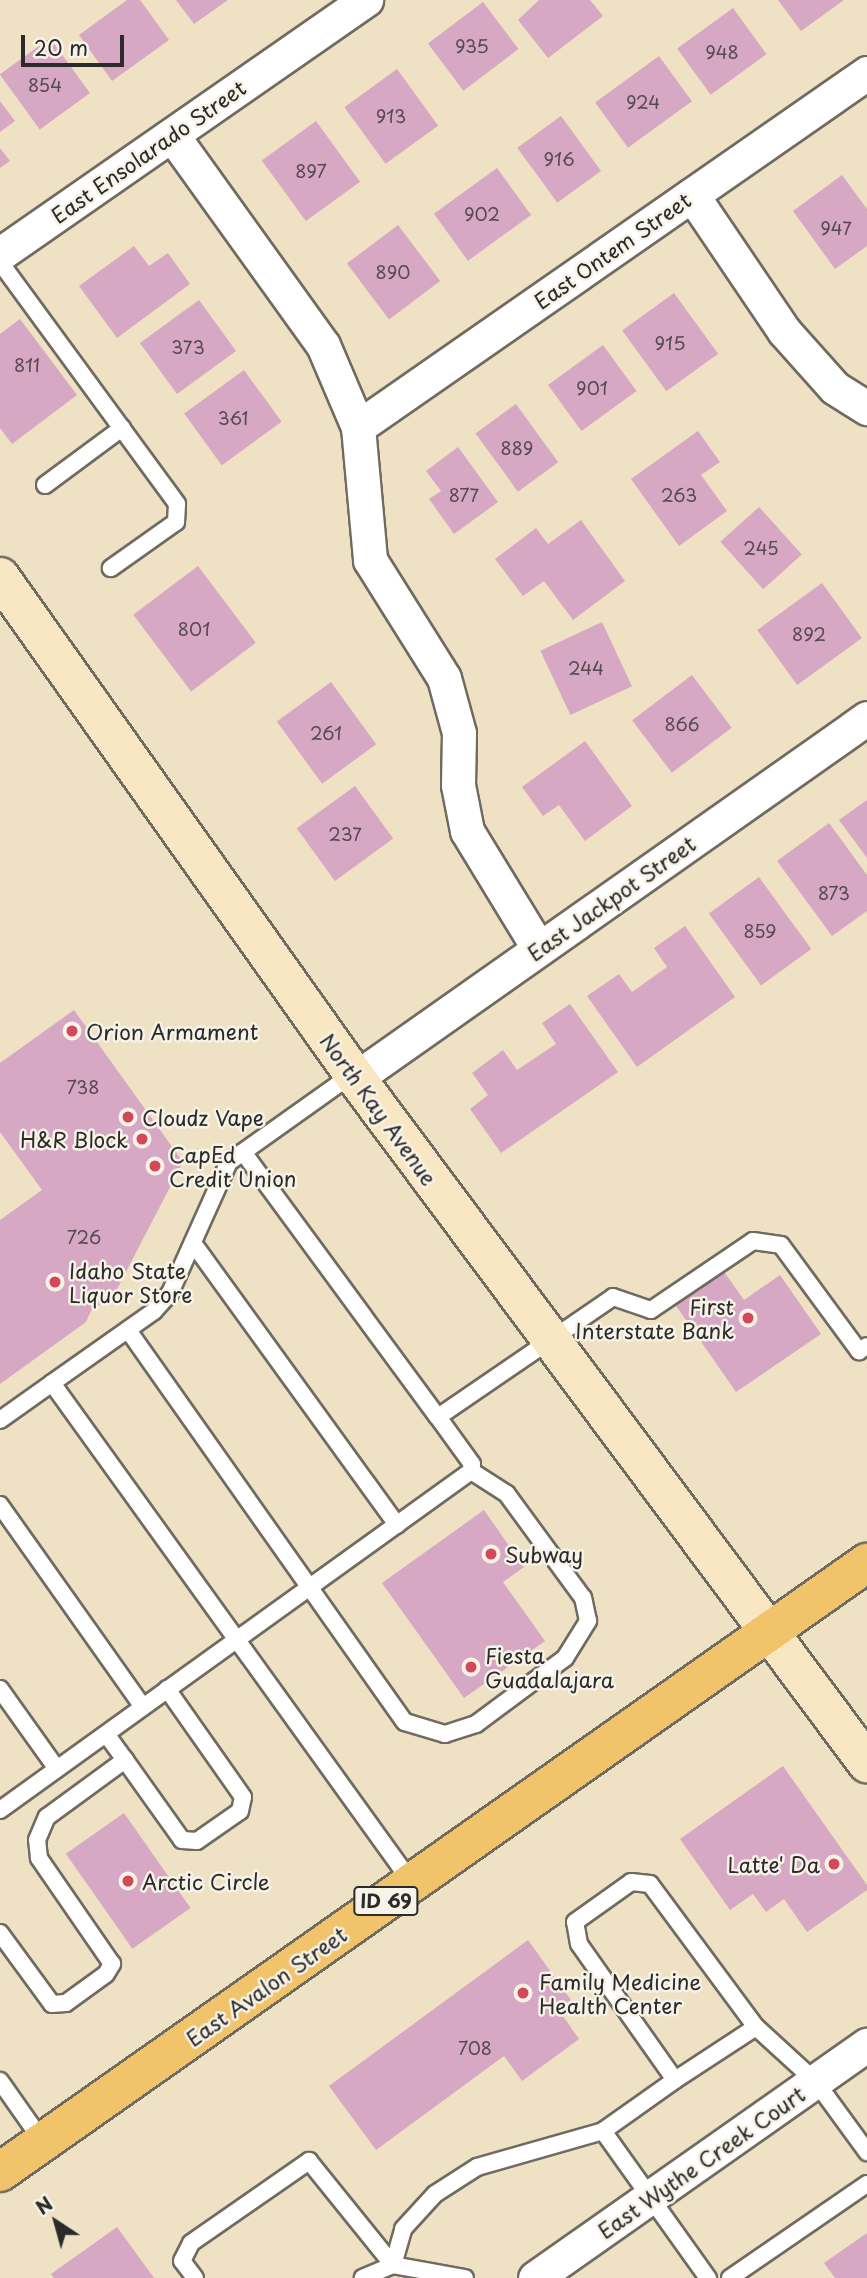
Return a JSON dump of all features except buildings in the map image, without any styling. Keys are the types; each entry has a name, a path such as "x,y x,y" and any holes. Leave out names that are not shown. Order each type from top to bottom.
{"main road":[{"name":"ID 69","path":"771,1630 867,1563"},
{"name":"East Avalon Street","path":"0,2172 771,1630"}],"street":[{"name":"East Ensolarado Street","path":"0,254 366,0"},
{"name":"East Ontem Street","path":"358,427 867,73"},
{"path":"172,135 323,345 358,427 370,560 444,678 459,733 458,785 467,831 539,949"},
{"path":"692,195 791,339 835,388 867,408"},
{"name":"North Kay Avenue","path":"0,577 354,1076 771,1630 867,1763"},
{"name":"East Jackpot Street","path":"354,1076 867,719"},
{"name":"East Wythe Creek Court","path":"535,2278 867,2046"}],"lane":[{"path":"0,262 177,504 176,522 111,568"},
{"path":"45,485 122,428"},
{"path":"0,1420 154,1311 170,1293 229,1162 354,1076"},
{"path":"0,1810 471,1471 472,1464 243,1152"},
{"path":"438,1417 613,1297 651,1310 753,1241 781,1245 863,1348"},
{"path":"193,1243 397,1525"},
{"path":"128,1329 312,1584 405,1721 445,1734 476,1724 565,1658 588,1621 583,1598 508,1493 471,1471"},
{"path":"52,1382 412,1883"},
{"path":"0,1505 143,1707"},
{"path":"0,1689 57,1769"},
{"path":"106,1734 182,1840 197,1842 240,1811 243,1797 167,1689"},
{"path":"0,1933 52,2004 66,2003 106,1974 112,1964 39,1858 37,1840 47,1817 125,1760"},
{"path":"675,2080 579,1944 575,1922 631,1882 650,1884 756,2027 816,2082 867,2152"},
{"path":"393,2265 403,2229 435,2194 477,2167 603,2131 756,2027"},
{"path":"0,2081 44,2142"},
{"path":"603,2131 708,2278"},
{"path":"195,2278 182,2261 191,2243 309,2161 393,2265"},
{"path":"730,2278 867,2184"},
{"path":"363,2278 393,2265 465,2278"}],"place":[{"name":"Orion Armament","path":"72,1031"},
{"name":"Cloudz Vape","path":"128,1117"},
{"name":"H&R Block","path":"142,1139"},
{"name":"CapEd Credit Union","path":"155,1166"},
{"name":"Idaho State Liquor Store","path":"55,1282"},
{"name":"First Interstate Bank","path":"748,1318"},
{"name":"Subway","path":"491,1554"},
{"name":"Fiesta Guadalajara","path":"471,1667"},
{"name":"Latte' Da","path":"834,1864"},
{"name":"Arctic Circle","path":"128,1881"},
{"name":"Family Medicine Health Center","path":"523,1993"}]}
